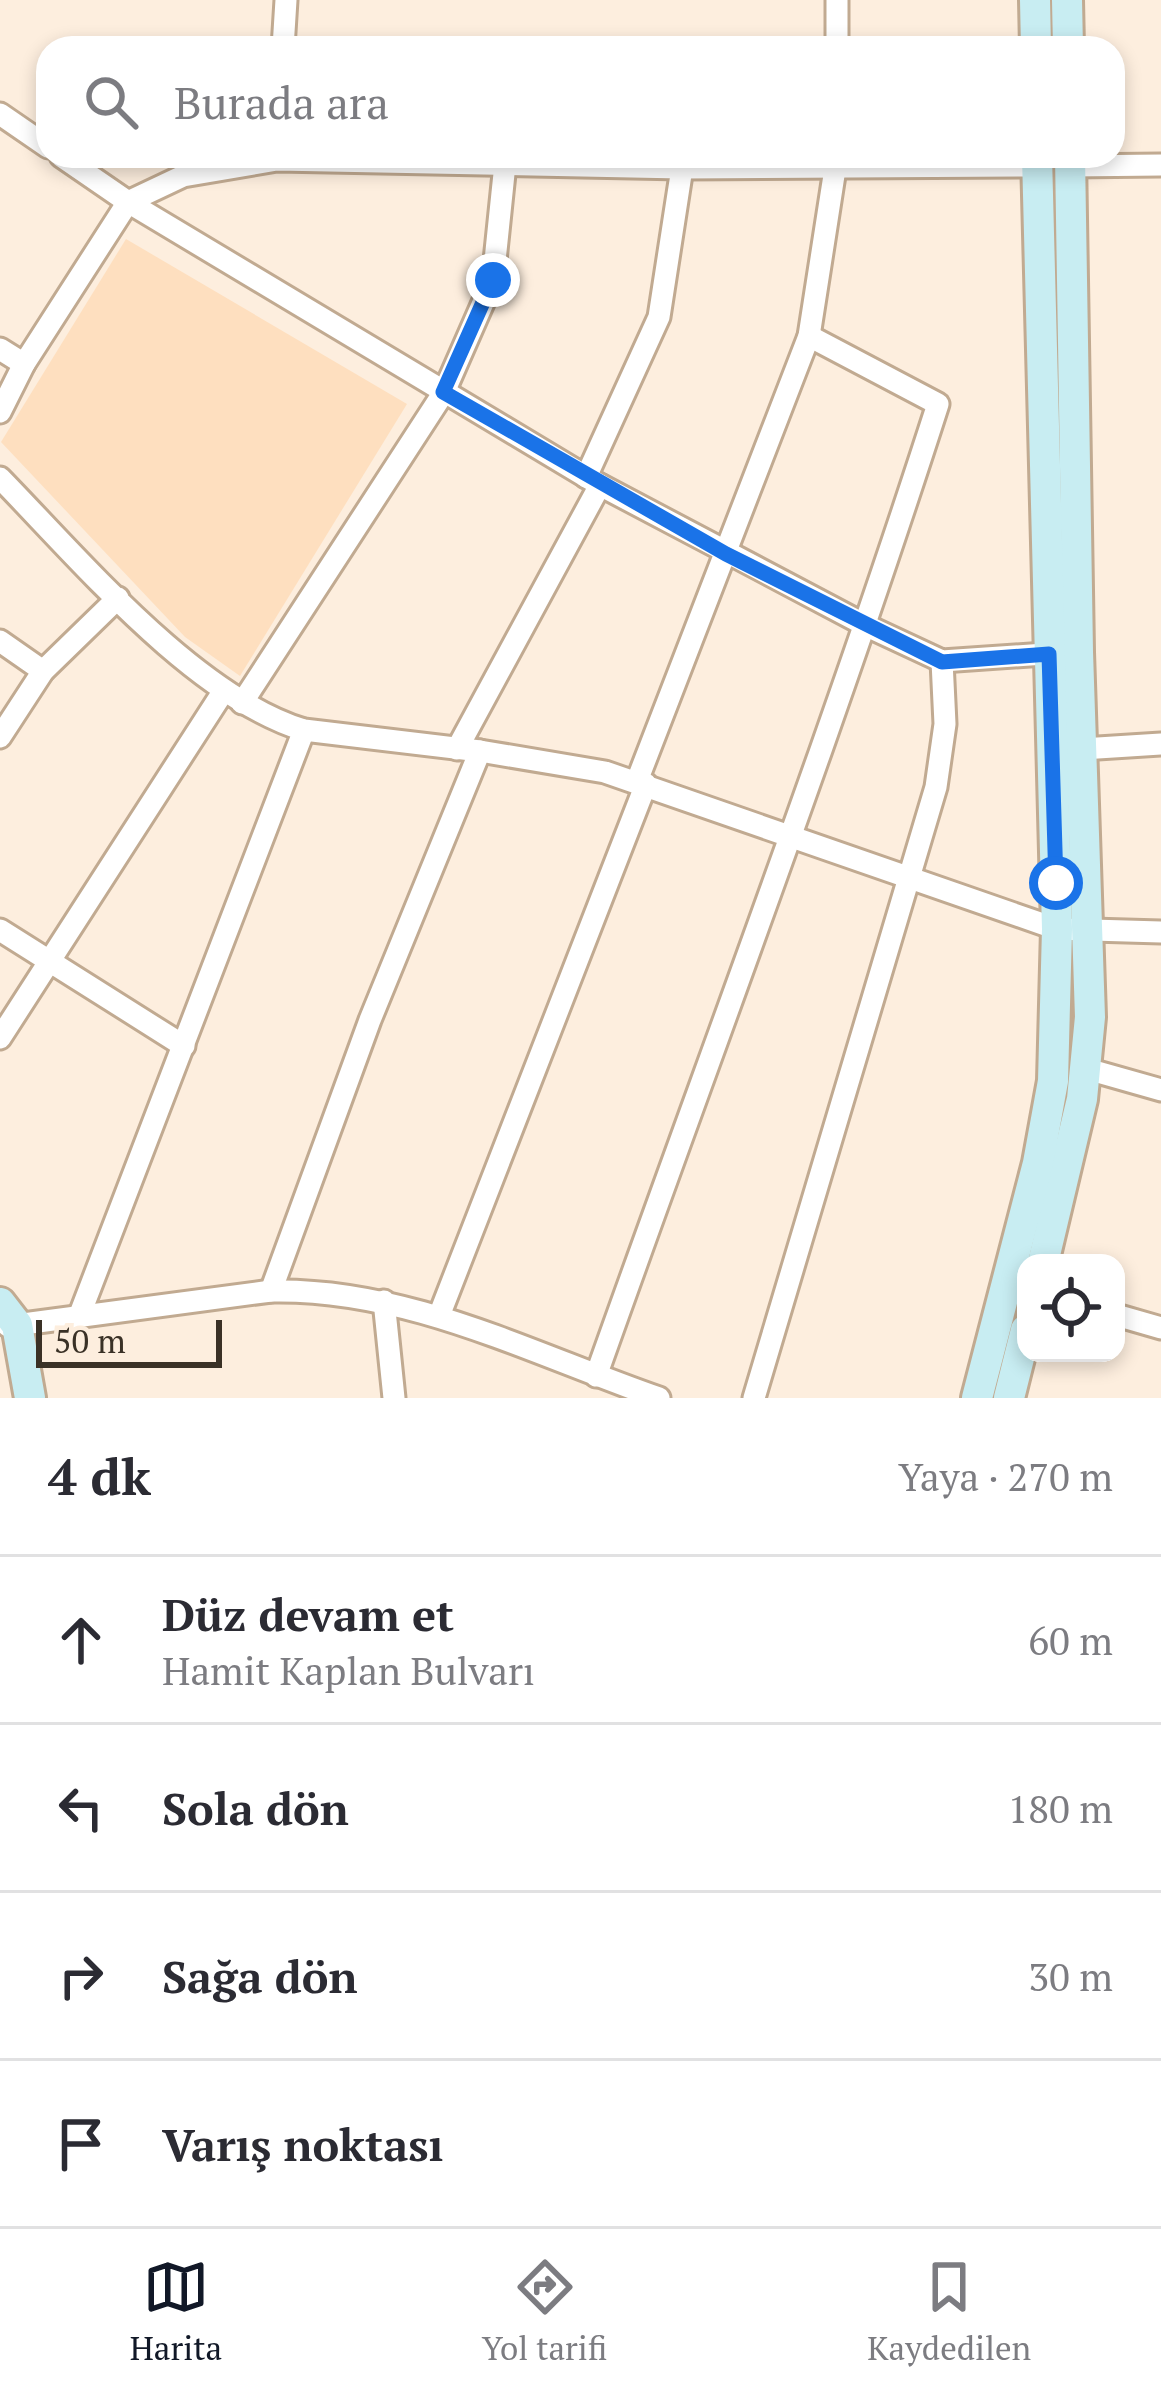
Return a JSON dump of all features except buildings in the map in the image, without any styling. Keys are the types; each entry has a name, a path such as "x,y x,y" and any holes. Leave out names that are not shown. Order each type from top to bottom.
{"main road":[{"path":"1035,0 1036,36"},
{"path":"1067,0 1068,36"},
{"path":"1037,168 1063,653 1082,749 1089,932 1087,1069 1045,1254"},
{"path":"977,1398 1046,1127 1054,1059 1070,168"},
{"path":"6,1318 30,1398"},
{"path":"1009,1398 1018,1362"}],"street":[{"path":"284,36 286,0"},
{"path":"837,36 838,0"},
{"path":"0,114 36,139"},
{"path":"1125,163 1161,165"},
{"path":"79,168 128,202 593,480 867,626 942,662 1063,653"},
{"path":"0,412 24,364 128,202 183,176 225,168"},
{"path":"0,1038 443,392 493,280 505,168"},
{"path":"271,1291 469,750 593,480 659,317 682,168"},
{"path":"439,1316 809,336 836,168"},
{"path":"596,1376 867,626 938,404 809,336"},
{"path":"0,349 24,364"},
{"path":"0,478 118,598 233,698 304,730 559,763 642,782 1057,929 1161,932"},
{"path":"0,737 43,671 118,598"},
{"path":"0,641 43,671"},
{"path":"754,1398 942,752 942,662"},
{"path":"80,1313 304,730"},
{"path":"1082,749 1161,744"},
{"path":"0,931 184,1046"},
{"path":"1087,1069 1161,1090"},
{"path":"6,1318 311,1290 384,1301 439,1316 659,1398"},
{"path":"384,1301 394,1398"},
{"path":"1125,1318 1161,1328"}],"shaded area":[{"path":"126,239 407,404 240,676 185,637 1,442"}],"route":[{"path":"493,280 443,392 726,554 942,662 1049,654 1056,883"}]}
